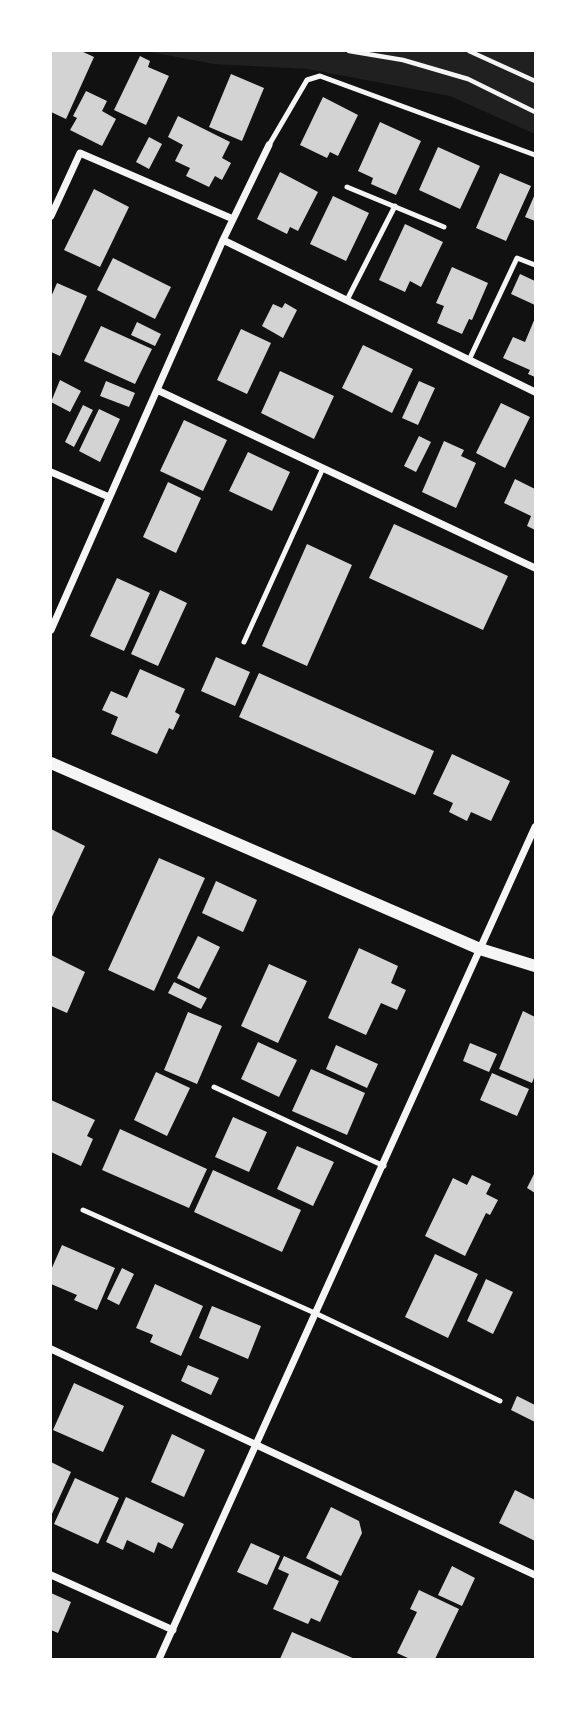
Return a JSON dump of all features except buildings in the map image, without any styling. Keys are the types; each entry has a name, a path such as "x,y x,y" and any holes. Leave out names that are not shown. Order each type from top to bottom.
{"street":[{"path":"51,630 223,240 269,145"},
{"path":"51,216 80,153 233,219"},
{"path":"223,240 535,392"},
{"path":"157,390 535,568"},
{"path":"51,471 109,497"},
{"path":"51,763 480,949 535,966"},
{"path":"159,1659 535,827"},
{"path":"51,1349 535,1575"},
{"path":"51,1575 173,1630"}],"lane":[{"path":"269,145 307,80 320,76 535,155"},
{"path":"347,187 444,227"},
{"path":"347,300 395,206"},
{"path":"469,360 517,258 535,265"},
{"path":"244,642 323,468"},
{"path":"214,1087 384,1166"},
{"path":"83,1210 317,1314 500,1401"}],"path":[{"path":"349,51 468,79 535,112"},
{"path":"382,57 385,51"},
{"path":"469,51 535,81"}],"shaded area":[{"path":"145,51 535,51 535,134 450,96 308,69 214,64"}]}
